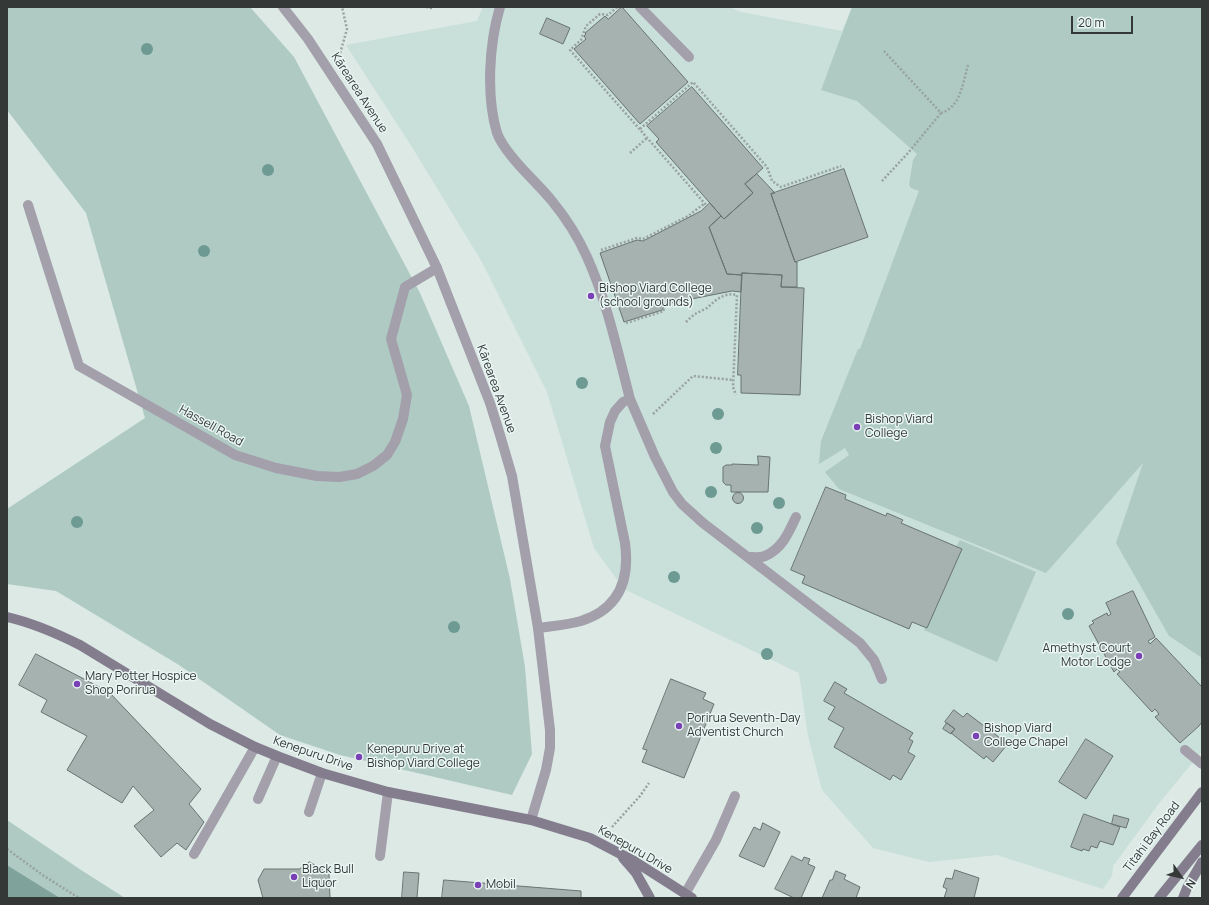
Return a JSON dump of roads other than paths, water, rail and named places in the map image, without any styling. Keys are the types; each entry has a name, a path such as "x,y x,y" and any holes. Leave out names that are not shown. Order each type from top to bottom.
{"main road":[{"name":"Kenepuru Drive","path":"7,617 26,622 80,645 210,724 255,747 322,773 388,792 531,820 590,838 618,852 687,897"},
{"name":"Titahi Bay Road","path":"1122,898 1202,792"},
{"path":"1159,898 1202,845"},
{"path":"618,852 636,873 650,898"},
{"path":"1183,898 1202,862"}],"street":[{"name":"Kārearea Avenue","path":"283,7 300,28 377,144 437,268 490,403 500,435 512,476 538,628 550,730 550,748 546,770 531,820"},
{"path":"500,7 496,20 490,67 492,105 498,134 513,158 567,220 587,257 610,325 630,399 655,457 673,492 693,515 860,643 874,660 882,680"},
{"path":"640,7 689,57"},
{"name":"Hassell Road","path":"28,205 79,366 235,455 276,468 317,476 339,477 357,474 373,466 387,455 395,442 403,419 407,396 391,339 405,287 437,268"},
{"path":"538,628 576,622 597,614 613,601 624,581 627,569 627,558 605,446 610,422 615,411 623,402 630,399"},
{"path":"748,557 764,556 778,547 787,535 796,517"},
{"path":"194,854 255,747"},
{"path":"1185,750 1202,764"},
{"path":"258,799 277,756"},
{"path":"309,812 322,773"},
{"path":"380,856 388,792"},
{"path":"687,897 716,840 735,796"}],"place":[{"name":"Bishop Viard College (school grounds)","path":"591,296"},
{"name":"Bishop Viard College","path":"857,427"},
{"name":"Amethyst Court Motor Lodge","path":"1139,656"},
{"name":"Mary Potter Hospice Shop Porirua","path":"77,684"},
{"name":"Porirua Seventh-Day Adventist Church","path":"679,726"},
{"name":"Bishop Viard College Chapel","path":"976,736"},
{"name":"Kenepuru Drive at Bishop Viard College","path":"359,757"},
{"name":"Black Bull Liquor","path":"294,877"},
{"name":"Mobil","path":"478,885"}]}
